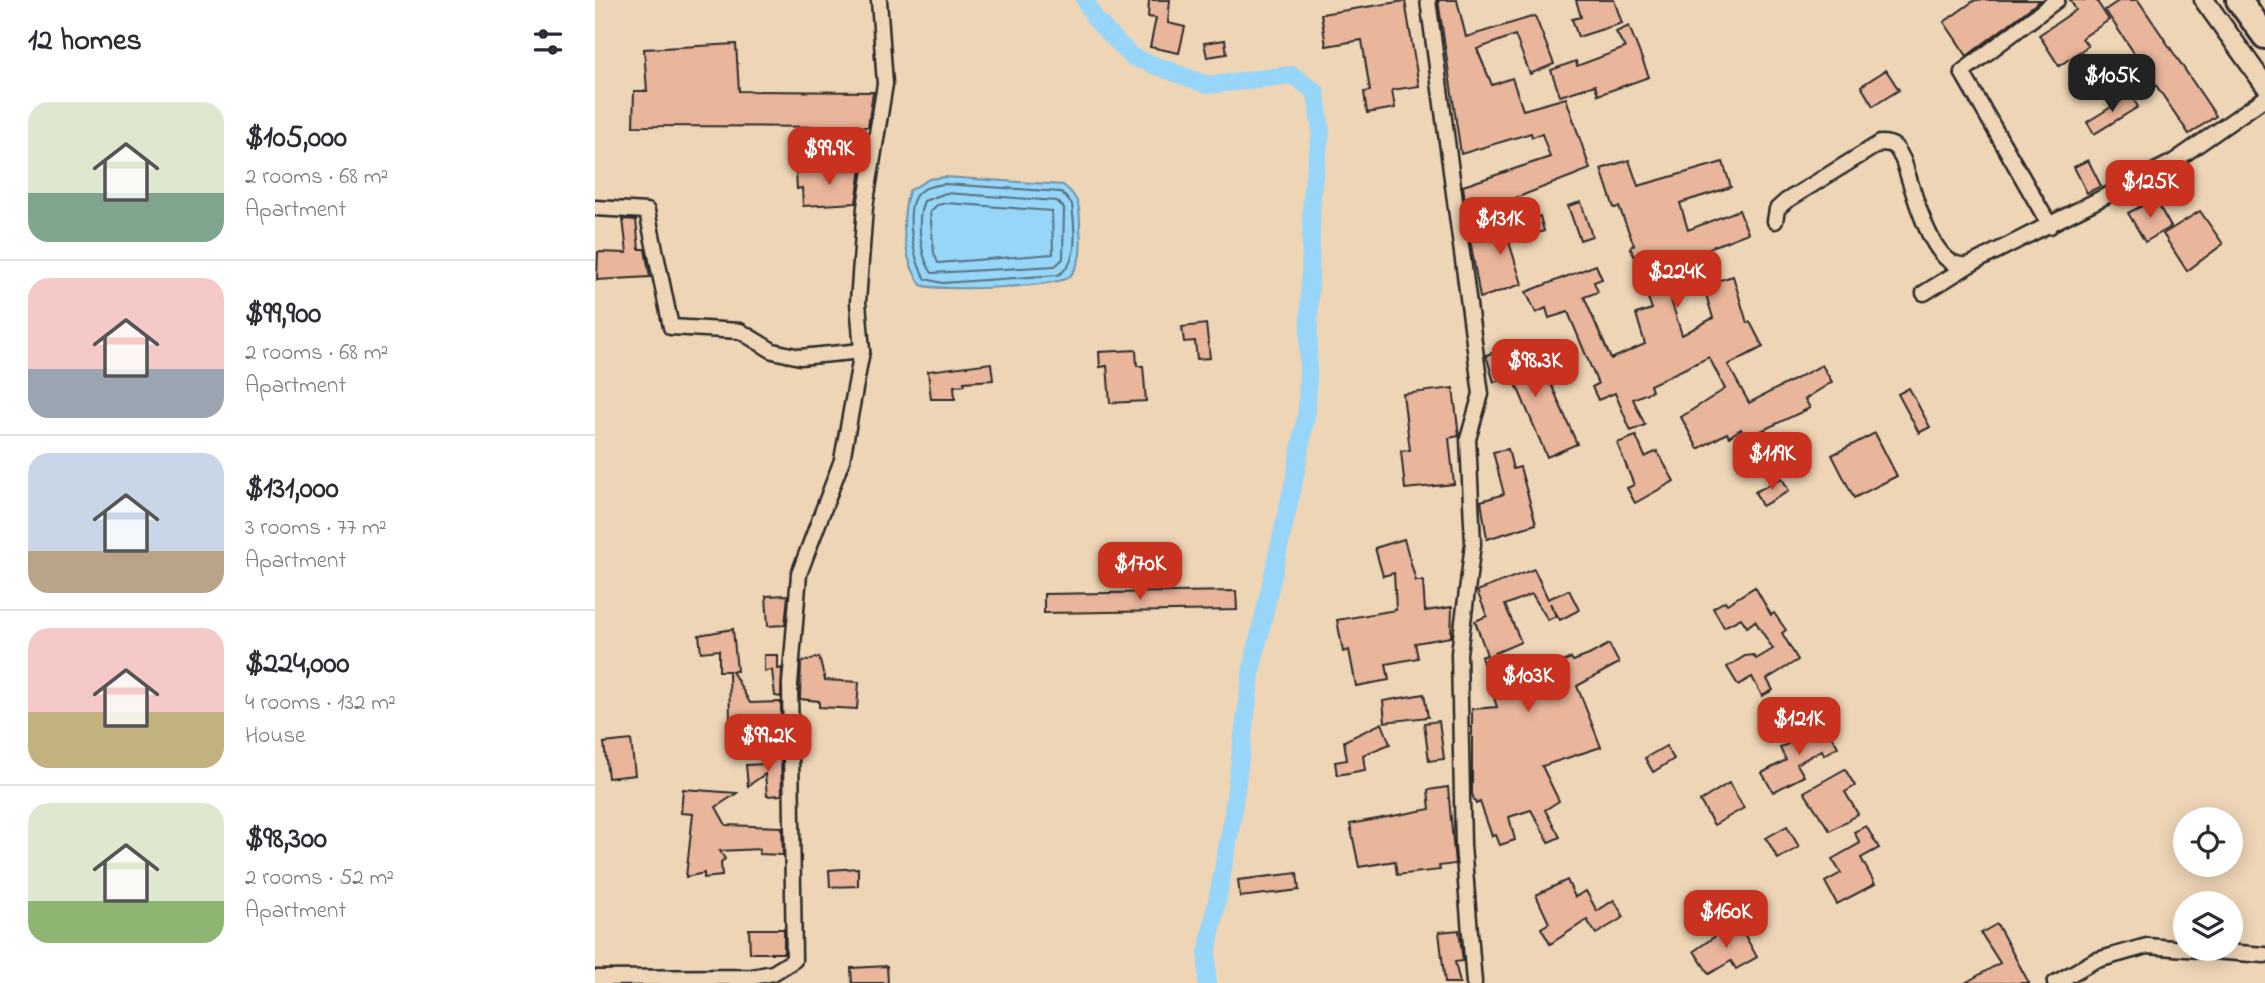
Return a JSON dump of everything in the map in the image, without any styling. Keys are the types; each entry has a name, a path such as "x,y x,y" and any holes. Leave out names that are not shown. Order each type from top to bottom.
{"highway":[{"path":"2239,0 2265,36"}],"street":[{"path":"595,978 751,977 773,973 794,960 790,684 799,574 842,460 862,351 858,302 865,207 885,84 879,0"},
{"path":"1428,0 1481,394 1468,439 1473,544 1459,653 1463,845 1475,983"},
{"path":"2050,226 1962,72 2057,0"},
{"path":"2204,0 2265,85"},
{"path":"1924,293 1971,264 2173,162 2265,99"},
{"path":"1775,221 1777,209 1786,201 1880,143 1890,143 1896,146 1903,160 1937,253 1962,267 1971,264"},
{"path":"595,208 647,211 671,327 740,331 772,351 800,357 862,351"},
{"path":"2055,983 2094,961 2147,946 2265,955"}],"water":[{"path":"945,177 1063,185 1075,198 1080,213 1080,253 1074,272 1060,281 1022,286 949,288 921,285 907,251 904,227 906,202 909,191 929,179"}],"building":[{"path":"1149,0 1170,0 1168,23 1185,27 1179,53 1150,47 1156,18 1148,17"},
{"path":"1438,0 1457,0 1466,37 1535,16 1554,64 1530,74 1515,35 1477,49 1492,85 1512,78 1523,110 1566,98 1590,169 1467,217 1463,186 1550,157 1542,134 1532,137 1531,133 1461,154"},
{"path":"1576,0 1614,0 1622,23 1578,37 1572,19 1581,17"},
{"path":"1975,0 2041,0 1967,56 1944,22"},
{"path":"2070,0 2096,0 2109,20 2082,38 2088,46 2059,66 2039,35 2076,10"},
{"path":"2120,0 2138,0 2216,116 2189,134 2105,10"},
{"path":"1405,1 1419,86 1392,90 1395,108 1367,113 1364,92 1370,91 1362,40 1326,46 1321,14"},
{"path":"1629,26 1649,77 1598,95 1595,85 1560,96 1551,70 1576,61 1577,66 1625,48 1616,32"},
{"path":"1225,40 1227,54 1207,57 1204,43"},
{"path":"736,44 739,91 873,92 868,127 633,126 634,91 647,91 644,49"},
{"path":"1886,70 1899,90 1873,106 1861,86"},
{"path":"2131,95 2138,107 2094,134 2087,122"},
{"path":"1629,160 1638,186 1723,162 1731,187 1680,203 1688,230 1739,210 1748,233 1696,253 1707,284 1733,276 1747,323 1750,322 1763,347 1728,365 1749,403 1822,365 1832,382 1805,399 1810,408 1746,438 1741,429 1729,437 1727,433 1698,449 1681,417 1725,389 1709,357 1650,385 1652,391 1633,399 1645,425 1631,431 1615,393 1598,400 1592,387 1598,384 1568,312 1549,318 1546,308 1536,313 1526,292 1596,265 1602,279 1594,282 1598,292 1584,297 1611,359 1645,344 1636,314 1652,309 1647,295 1651,293 1630,247 1634,245 1619,207 1614,208 1601,169","holes":["1704,288 1713,318 1682,335 1671,300"]},
{"path":"2088,160 2101,186 2087,193 2074,167"},
{"path":"861,169 856,203 803,206 802,188 797,189 796,172"},
{"path":"2155,199 2171,227 2145,242 2128,213"},
{"path":"1581,202 1592,236 1580,240 1568,206"},
{"path":"2200,211 2223,244 2187,271 2163,234"},
{"path":"1540,216 1544,231 1509,242 1522,284 1480,298 1470,239"},
{"path":"623,219 636,220 639,249 645,249 650,277 597,280 598,252 627,253"},
{"path":"1206,324 1210,358 1197,359 1195,341 1184,342 1182,327"},
{"path":"1519,345 1529,377 1545,370 1577,444 1547,457 1513,377 1494,382 1486,355"},
{"path":"1136,350 1137,366 1143,366 1146,401 1110,403 1107,366 1100,367 1099,352"},
{"path":"991,363 993,380 964,382 965,385 954,386 955,399 931,399 928,371"},
{"path":"1453,388 1459,436 1449,438 1454,484 1405,489 1401,451 1410,450 1403,394"},
{"path":"1909,388 1930,427 1919,433 1898,394"},
{"path":"1875,433 1897,476 1854,498 1832,455"},
{"path":"1636,436 1645,457 1657,451 1674,481 1635,503 1627,488 1634,485 1617,443"},
{"path":"1508,449 1513,469 1520,467 1536,524 1487,539 1481,501 1504,494 1493,452"},
{"path":"1782,478 1789,491 1762,506 1755,492"},
{"path":"1404,539 1416,581 1423,581 1425,611 1452,607 1451,637 1415,643 1418,658 1386,664 1389,680 1356,686 1349,650 1343,652 1337,620 1396,610 1394,573 1383,576 1375,548"},
{"path":"1534,569 1548,599 1569,590 1579,610 1560,620 1550,603 1556,616 1548,620 1532,594 1505,605 1521,642 1495,653 1502,680 1514,676 1517,682 1571,658 1573,661 1589,655 1609,644 1619,663 1577,686 1601,747 1542,766 1559,801 1545,810 1560,837 1549,842 1531,810 1509,817 1515,840 1500,845 1496,835 1492,836 1480,802 1476,804 1472,794 1472,709 1497,707 1481,657 1487,655 1475,621 1487,616 1477,591"},
{"path":"1755,587 1771,615 1774,613 1786,630 1782,633 1798,660 1767,679 1773,690 1762,696 1752,677 1738,685 1727,667 1745,656 1753,655 1756,659 1773,649 1755,621 1747,627 1741,618 1724,627 1713,608 1725,601 1727,604"},
{"path":"1236,591 1237,610 1044,613 1044,594"},
{"path":"788,595 785,625 768,626 766,596"},
{"path":"733,629 737,671 732,671 750,703 781,702 781,716 756,718 757,734 739,735 738,720 730,720 729,671 719,671 719,650 701,652 699,635"},
{"path":"764,655 778,655 778,669 782,668 781,697 775,696 772,670 764,671"},
{"path":"819,657 825,680 859,682 857,709 819,707 819,701 800,699 801,662"},
{"path":"1424,694 1428,717 1385,722 1383,701"},
{"path":"1439,721 1444,759 1429,761 1424,723"},
{"path":"1382,723 1390,744 1363,755 1365,770 1337,775 1335,762 1347,760 1344,741"},
{"path":"1825,724 1838,747 1824,755 1822,750 1797,764 1804,776 1773,792 1762,773 1786,760 1780,748"},
{"path":"631,740 635,775 608,778 604,743"},
{"path":"1666,746 1674,759 1653,772 1645,758"},
{"path":"781,753 782,795 767,796 765,774 748,786 746,765 764,764 764,755"},
{"path":"1845,769 1855,786 1845,792 1858,814 1830,831 1804,792"},
{"path":"1729,783 1744,808 1714,825 1700,801"},
{"path":"1448,787 1455,864 1439,866 1440,870 1397,875 1395,861 1359,867 1350,824 1430,809 1428,790"},
{"path":"683,789 737,793 716,807 726,825 782,827 783,855 759,854 760,849 720,851 725,859 721,862 722,876 704,878 704,873 686,877 693,814 681,813"},
{"path":"1787,826 1799,847 1778,859 1766,838"},
{"path":"1866,826 1879,848 1861,858 1875,884 1837,904 1825,882 1841,873 1832,859 1860,843 1854,832"},
{"path":"858,868 858,886 830,887 829,870"},
{"path":"1297,873 1299,890 1240,897 1238,880"},
{"path":"1567,880 1575,897 1586,891 1597,911 1614,900 1624,917 1596,934 1587,920 1550,944 1541,928 1549,923 1536,895"},
{"path":"1737,921 1757,957 1736,969 1731,961 1709,974 1694,951"},
{"path":"1997,924 2029,983 1965,983 2000,963 1981,933"},
{"path":"749,929 784,929 784,953 750,953"},
{"path":"1459,930 1463,961 1455,962 1460,983 1445,983 1439,932"},
{"path":"887,966 888,983 852,983 851,968"}],"waterway":[{"path":"1085,0 1095,19 1132,57 1208,85 1292,75 1316,92 1321,132 1312,191 1307,410 1296,472 1252,668 1231,827 1207,954 1207,983"}]}
